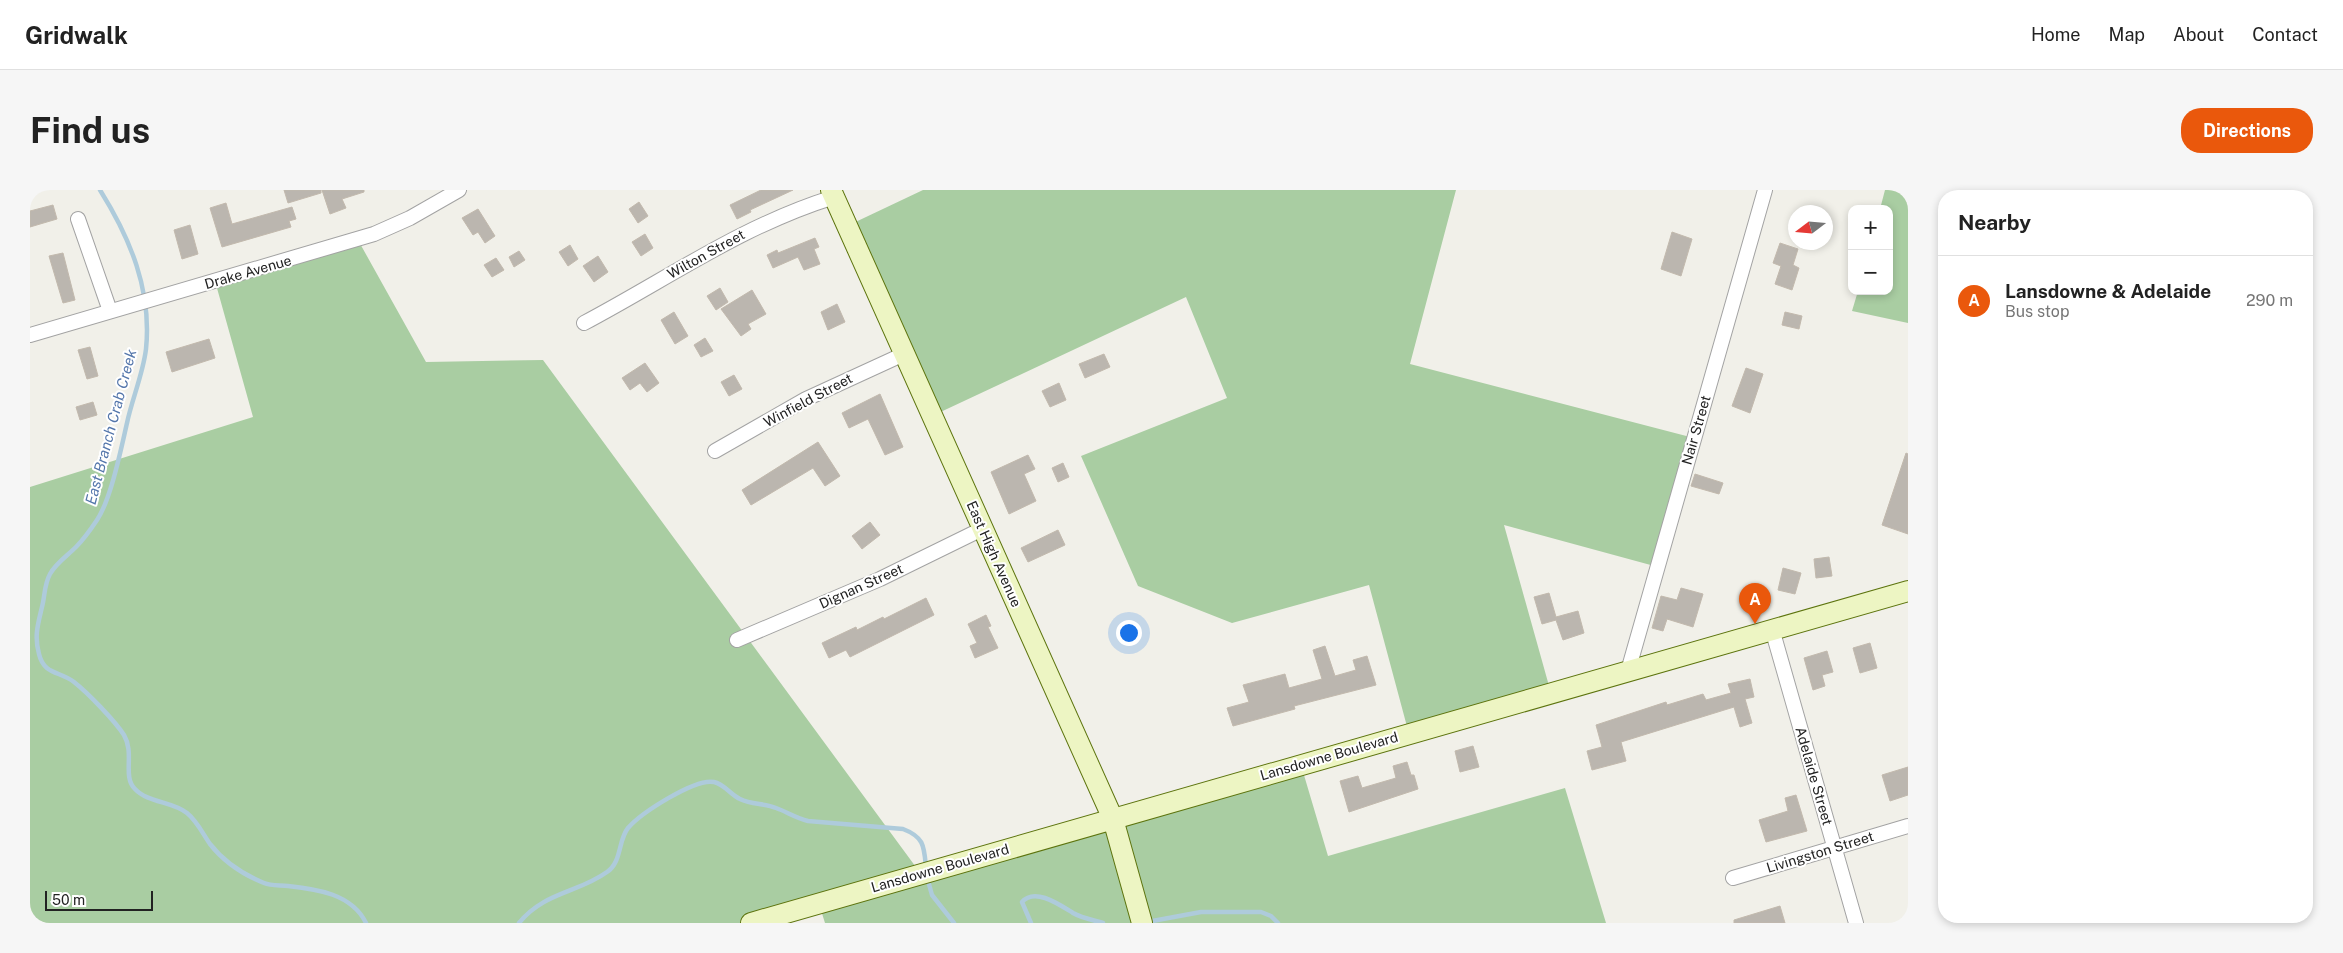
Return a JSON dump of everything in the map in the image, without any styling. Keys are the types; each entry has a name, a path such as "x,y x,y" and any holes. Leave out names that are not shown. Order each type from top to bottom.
{"street":[{"name":"Drake Avenue","path":"30,335 374,234 410,218 459,190"},
{"name":"Nair Street","path":"1628,671 1765,190"},
{"name":"Wilton Street","path":"584,323 629,299 719,245 832,193"},
{"name":"East High Avenue","path":"832,193 1113,819 1142,923"},
{"path":"78,219 115,310"},
{"name":"Winfield Street","path":"715,451 806,399 904,354"},
{"name":"Dignan Street","path":"737,640 880,579 982,529"},
{"name":"Lansdowne Boulevard","path":"751,923 1908,591"},
{"name":"Adelaide Street","path":"1772,630 1856,923"},
{"name":"Livingston Street","path":"1733,878 1908,826"}],"green space":[{"path":"923,190 1456,190 1410,364 1694,438 1658,567 1504,525 1551,693 1409,734 1369,585 1232,623 1138,586 1081,456 1227,398 1186,297 932,416 847,226"},
{"path":"1885,190 1908,190 1908,323 1852,311 1857,295 1893,295 1893,205 1881,205"},
{"path":"358,240 426,362 543,360 921,874 1301,765 1328,856 1565,788 1606,923 825,923 819,904 751,923 30,923 30,487 253,417 215,281"}],"building":[{"path":"284,190 321,190 321,193 288,203"},
{"path":"322,190 364,190 364,192 342,199 346,208 330,214"},
{"path":"761,190 793,190 750,210 751,212 737,219 730,205"},
{"path":"639,202 648,216 638,223 629,209"},
{"path":"226,203 232,224 292,207 296,219 289,221 291,227 222,247 210,208"},
{"path":"53,205 57,219 30,227 30,211"},
{"path":"478,209 495,236 485,243 478,232 473,235 462,218"},
{"path":"190,225 198,254 182,259 174,230"},
{"path":"1672,232 1692,239 1681,276 1661,269"},
{"path":"645,234 653,248 641,256 632,242"},
{"path":"815,238 819,247 814,249 820,264 804,270 798,257 773,268 767,255 777,250 778,253"},
{"path":"1780,243 1788,246 1788,250 1798,250 1793,265 1799,268 1792,290 1775,284 1781,266 1773,263"},
{"path":"570,245 578,259 568,266 559,252"},
{"path":"519,251 525,260 514,267 509,257"},
{"path":"63,253 75,300 63,303 49,256"},
{"path":"598,256 608,272 594,282 583,266"},
{"path":"496,258 504,270 492,277 484,265"},
{"path":"720,288 728,302 716,310 707,296"},
{"path":"752,290 766,314 748,324 751,329 741,336 721,309"},
{"path":"837,304 845,322 828,330 821,312"},
{"path":"674,312 688,336 675,344 661,320"},
{"path":"1785,312 1802,316 1799,329 1782,325"},
{"path":"705,338 713,351 701,357 694,345"},
{"path":"209,339 215,358 172,372 166,352"},
{"path":"90,347 98,376 87,379 78,350"},
{"path":"1104,354 1110,367 1085,378 1079,364"},
{"path":"645,363 659,383 647,392 640,383 630,390 622,378"},
{"path":"1746,368 1763,374 1750,413 1732,406"},
{"path":"734,375 742,389 729,396 721,382"},
{"path":"1059,383 1066,400 1050,407 1042,391"},
{"path":"880,394 903,447 885,455 868,419 849,428 842,413"},
{"path":"93,402 97,415 80,420 76,407"},
{"path":"818,442 840,476 825,486 813,468 751,505 742,490"},
{"path":"1906,453 1908,454 1908,534 1882,525"},
{"path":"1028,455 1035,469 1024,474 1036,501 1009,514 991,472"},
{"path":"1063,463 1069,477 1058,482 1052,468"},
{"path":"1695,474 1723,483 1719,494 1691,486"},
{"path":"870,522 880,535 862,549 852,536"},
{"path":"1058,530 1065,545 1028,562 1021,548"},
{"path":"1829,557 1832,576 1816,578 1814,559"},
{"path":"1783,568 1801,573 1795,594 1778,590"},
{"path":"1681,588 1703,594 1693,627 1667,619 1663,631 1652,628 1661,596 1677,600"},
{"path":"1549,593 1556,617 1578,611 1584,633 1563,640 1556,620 1542,624 1534,597"},
{"path":"926,598 934,615 850,657 846,650 829,658 822,643 856,627 857,630 883,617 884,619"},
{"path":"986,615 991,626 988,627 998,648 975,658 970,646 977,643 968,624"},
{"path":"1870,643 1877,668 1860,673 1853,648"},
{"path":"1325,646 1335,676 1356,670 1353,660 1367,656 1376,685 1294,706 1295,709 1233,726 1227,708 1249,702 1243,685 1285,674 1289,688 1322,679 1313,650"},
{"path":"1827,651 1833,672 1822,675 1825,686 1813,690 1804,658"},
{"path":"1750,679 1754,697 1745,699 1752,723 1740,727 1734,707 1621,742 1626,761 1592,770 1587,751 1602,747 1596,725 1666,702 1667,705 1703,694 1706,700 1731,693 1728,684"},
{"path":"1473,746 1479,767 1460,772 1455,751"},
{"path":"1407,762 1411,775 1414,775 1418,789 1349,812 1340,781 1358,776 1362,788 1396,778 1393,766"},
{"path":"1908,767 1908,795 1890,801 1882,775"},
{"path":"1796,795 1807,831 1766,842 1759,820 1788,811 1785,798"},
{"path":"1780,906 1785,923 1734,923 1734,920"}],"waterway":[{"name":"East Branch Crab Creek","path":"100,190 121,227 142,285 146,306 146,349 107,500 95,523 82,541 52,570 47,582 37,636 41,661 53,672 69,679 80,687 120,729 129,750 129,778 131,784 140,794 181,809 191,816 215,850 227,862 241,871 267,884 322,891 343,899 360,913 366,923"},
{"name":"East Branch Crab Creek","path":"519,923 539,905 607,872 612,868 618,857 628,828 644,814 669,798 694,785 705,782 718,783 744,801 772,806 808,821 903,829 915,835 922,843 926,867"},
{"name":"East Branch Crab Creek","path":"927,877 932,895 954,923"},
{"name":"East Branch Crab Creek","path":"1031,923 1022,902 1034,896 1055,902 1076,915 1103,923"},
{"name":"East Branch Crab Creek","path":"1147,922 1201,912 1261,912 1271,916 1278,923"}],"place":[{"name":"Lansdowne & Adelaide","path":"1755,624"}]}
